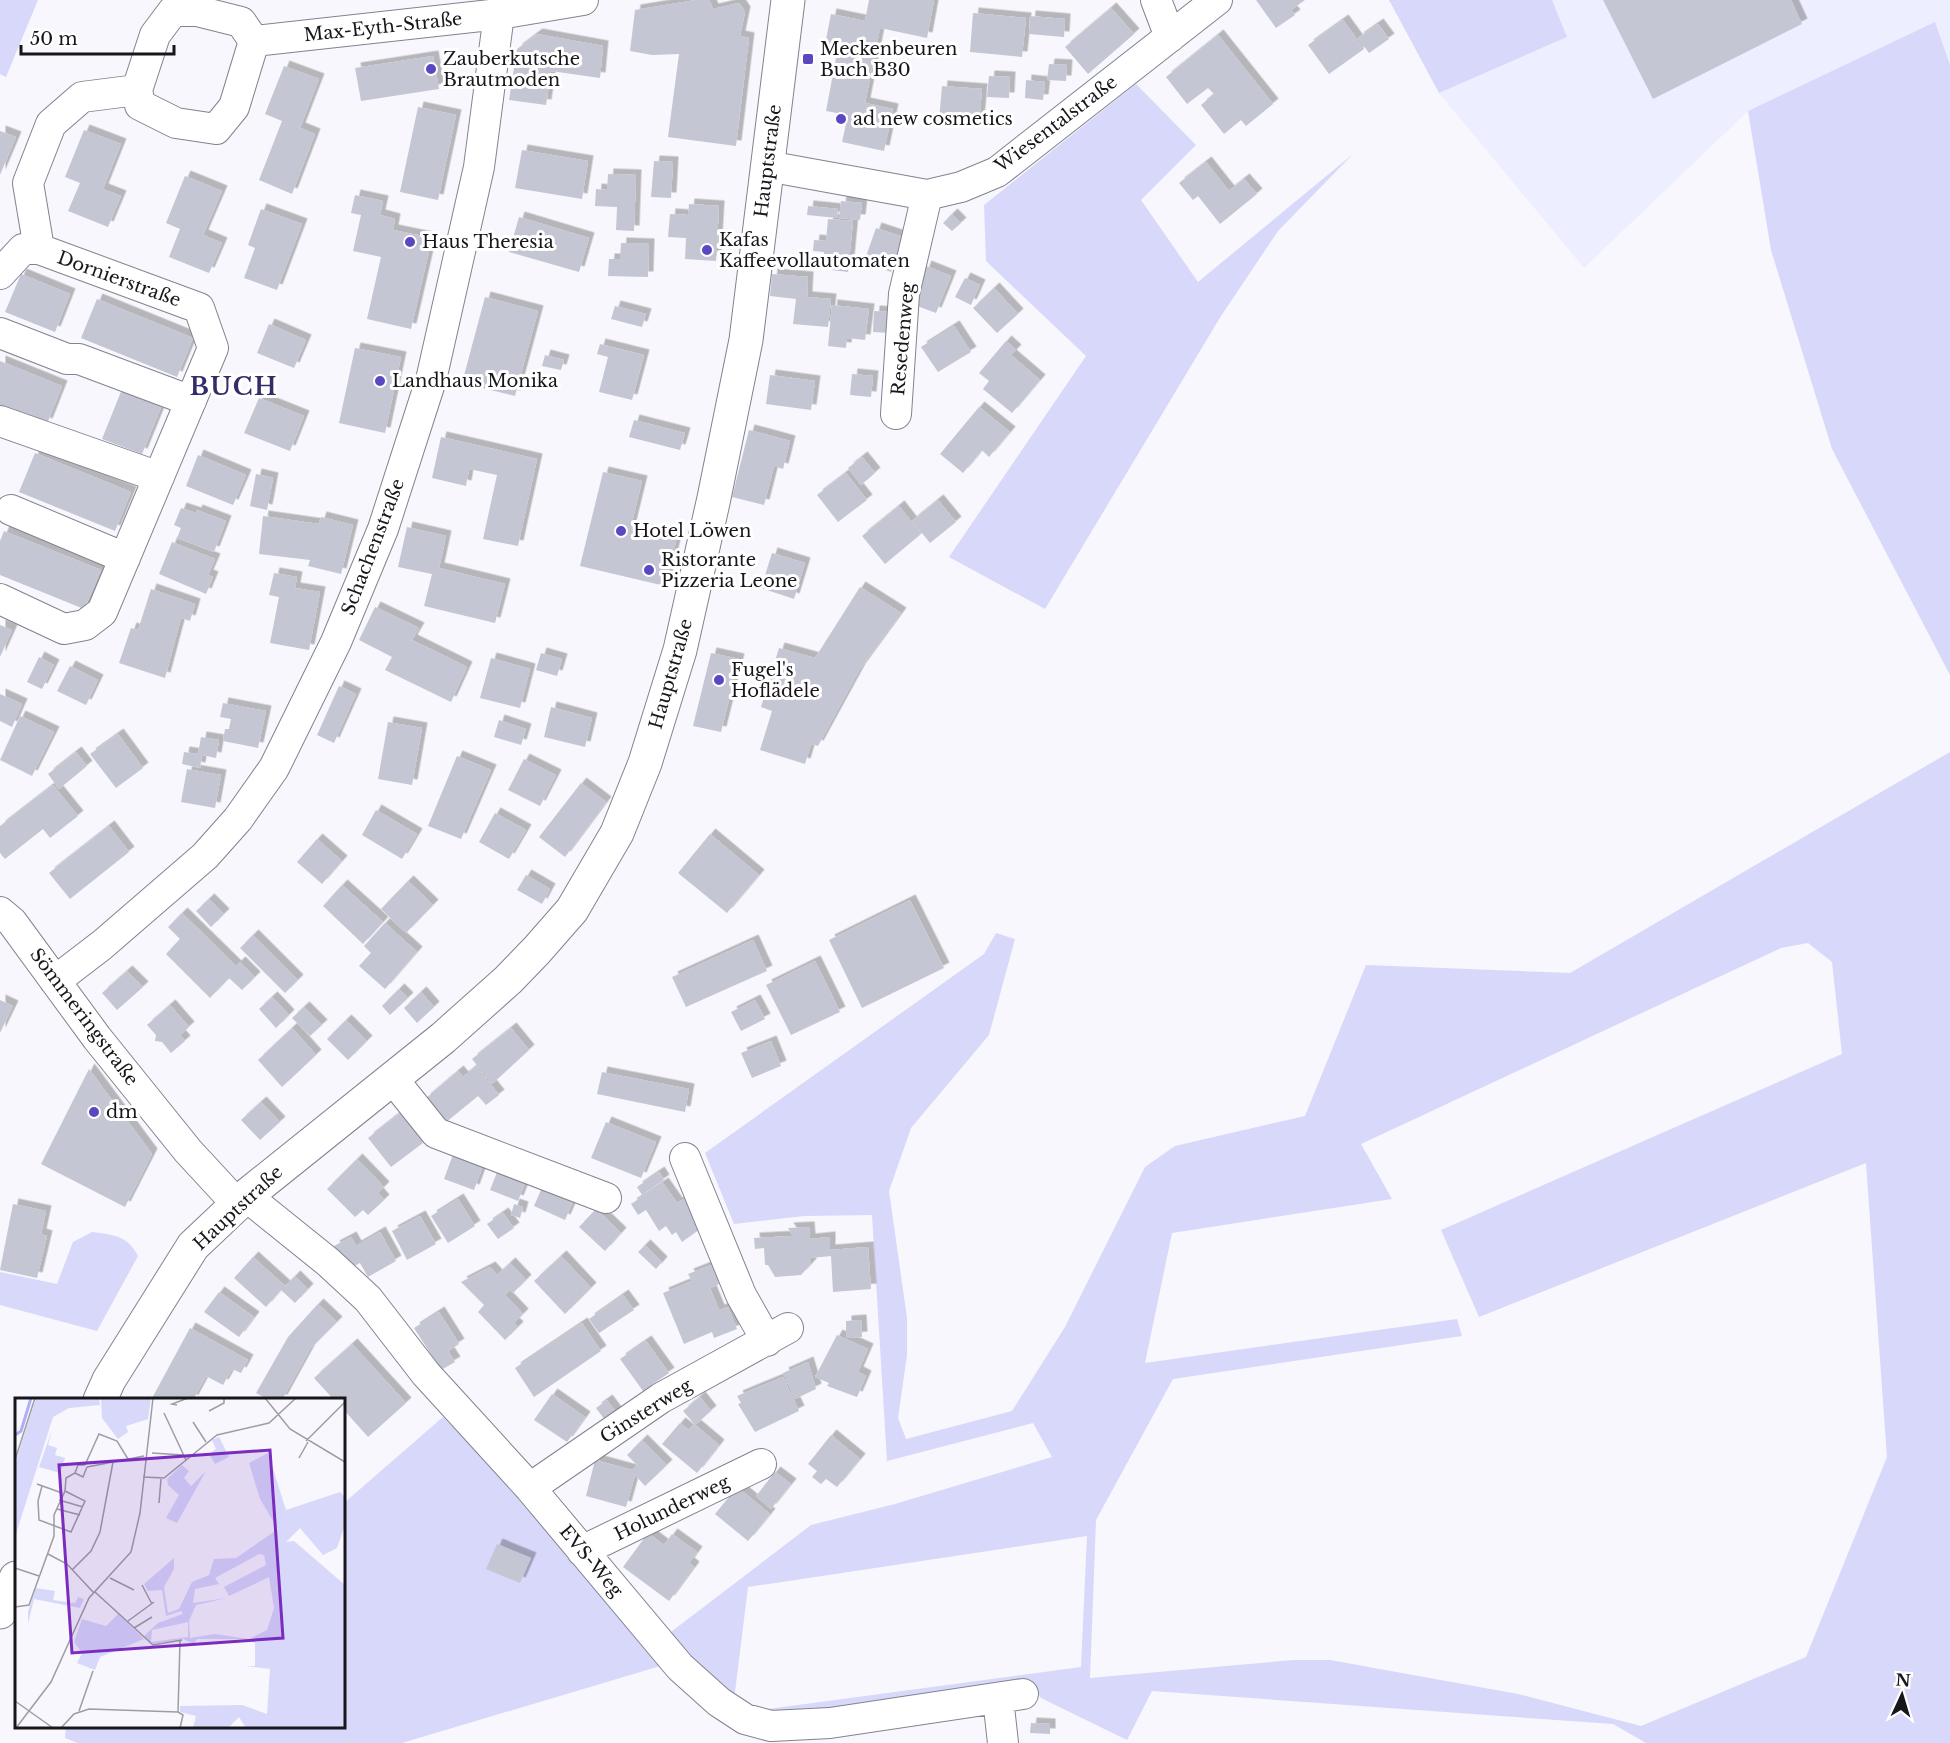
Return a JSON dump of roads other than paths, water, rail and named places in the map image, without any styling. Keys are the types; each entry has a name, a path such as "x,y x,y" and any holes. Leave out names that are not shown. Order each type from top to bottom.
{"main road":[{"name":"Hauptstraße","path":"101,1398 109,1380 193,1246 242,1200 452,1030 543,944 589,884 624,817 680,650 746,340 788,0"},
{"path":"0,1612 15,1580"}],"street":[{"name":"Max-Eyth-Straße","path":"137,90 155,35 173,11 197,11 248,21 499,14 583,0"},
{"path":"1156,0 1170,37"},
{"name":"Wiesentalstraße","path":"767,166 927,195 962,187 996,172 1217,0"},
{"name":"Schachenstraße","path":"55,981 102,945 205,856 238,819 274,768 336,642 383,529 431,380 479,167 499,14"},
{"path":"13,258 28,183 51,124 82,98 137,90 140,105 176,123 216,129 234,107 248,21"},
{"name":"Resedenweg","path":"896,414 904,294 927,195"},
{"name":"Dornierstraße","path":"0,599 64,629 85,625 102,612 213,348 199,308 13,258"},
{"path":"0,333 67,359 79,359 191,401"},
{"path":"0,421 159,477"},
{"path":"11,510 125,558"},
{"name":"Sömmeringstraße","path":"0,912 12,922 97,1038 188,1151 242,1200"},
{"path":"392,1078 436,1133 606,1198"},
{"name":"Ginsterweg","path":"530,1488 661,1398 778,1334 741,1295 685,1158"},
{"name":"EVS-Weg","path":"242,1200 328,1262 368,1299 426,1374 530,1488 680,1667 719,1702 745,1719 771,1726 830,1723 1011,1696 1003,1743"},
{"name":"Holunderweg","path":"582,1551 761,1464"}],"place":[{"name":"Meckenbeuren Buch B30","path":"808,59"},
{"name":"Zauberkutsche Brautmoden","path":"431,69"},
{"name":"ad new cosmetics","path":"841,119"},
{"name":"Haus Theresia","path":"410,242"},
{"name":"Kafas Kaffeevollautomaten","path":"707,250"},
{"name":"Landhaus Monika","path":"380,381"},
{"name":"Hotel Löwen","path":"621,531"},
{"name":"Ristorante Pizzeria Leone","path":"649,570"},
{"name":"Fugel's Hoflädele","path":"719,680"},
{"name":"dm","path":"94,1112"}],"district":[{"name":"BUCH","path":"234,387"}]}
